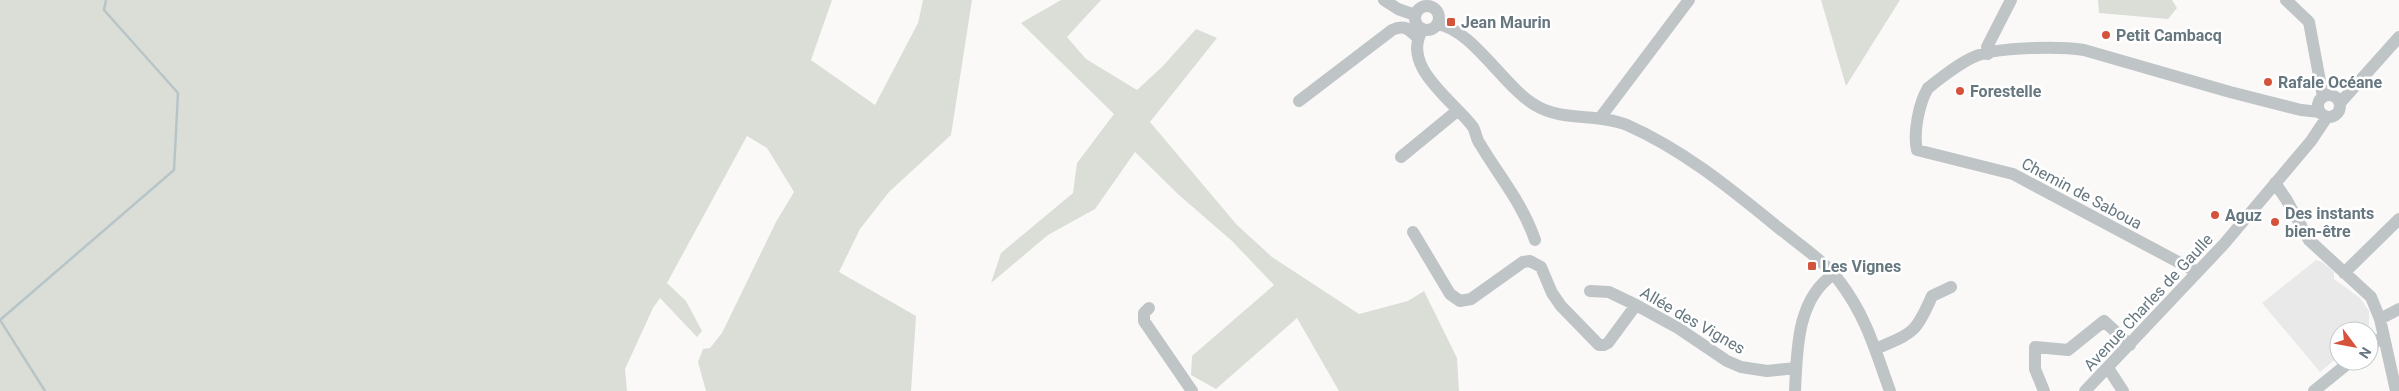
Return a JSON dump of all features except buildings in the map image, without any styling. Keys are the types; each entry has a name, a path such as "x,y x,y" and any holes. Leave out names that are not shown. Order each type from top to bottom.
{"street":[{"path":"1384,0 1398,9 1415,15"},
{"path":"1600,118 1689,0"},
{"path":"2011,0 1987,47 1988,54 2048,47 2084,50 2230,92 2331,117 2339,112 2340,103 2399,37"},
{"path":"2286,0 2308,22 2323,97"},
{"path":"1299,101 1392,30 1398,27 1406,27 1420,33 1431,29 1437,24 1438,12 1429,3 1420,8 1415,15 1420,33 1419,59 1426,74 1474,128 1478,142 1511,190 1531,227 1535,240"},
{"path":"1437,24 1458,33 1534,105 1557,114 1600,118 1626,125 1696,164 1754,208 1834,274 1862,318 1876,349 1890,391"},
{"name":"Chemin de Saboua","path":"1988,54 1976,56 1928,88 1918,122 1915,142 1917,150 2013,174 2197,272"},
{"path":"2323,114 2318,104 2323,97 2331,95 2340,103"},
{"path":"1401,157 1457,111"},
{"name":"Avenue Charles de Gaulle","path":"2085,391 2224,244 2311,140 2323,114"},
{"path":"2275,183 2309,240 2371,297 2380,318 2396,391"},
{"path":"2344,273 2399,219"},
{"path":"1413,232 1450,294 1460,301 1471,300 1523,262 1536,263 1541,267 1552,293 1561,306 1599,345 1604,346 1636,305"},
{"path":"1796,391 1797,343 1810,303 1824,282 1834,274"},
{"path":"1876,349 1910,333 1921,321 1932,296 1951,287"},
{"name":"Allée des Vignes","path":"1590,292 1609,292 1636,305 1678,328 1727,361 1741,368 1768,371 1796,368"},
{"path":"1149,308 1144,313 1144,321 1192,391"},
{"path":"2380,318 2399,309"},
{"path":"2044,391 2035,369 2035,347 2068,350 2104,321 2130,344"},
{"path":"2379,339 2383,336"},
{"path":"2108,368 2123,391"},
{"path":"2314,391 2339,371"}],"shaded area":[{"path":"0,0 832,0 811,60 875,105 918,23 923,0 972,0 951,135 889,192 860,229 839,272 916,316 911,391 706,391 698,362 703,349 710,348 722,333 776,222 794,192 767,148 747,136 667,283 686,301 702,331 697,337 660,298 653,308 625,369 627,391 0,391"},
{"path":"1061,0 1101,0 1067,37 1086,59 1137,90 1163,66 1196,29 1217,38 1150,122 1237,225 1272,257 1359,314 1408,301 1424,291 1457,358 1459,391 1339,391 1297,318 1216,389 1191,375 1192,356 1274,285 1232,241 1179,195 1135,152 1095,209 1048,235 991,283 1001,253 1073,193 1077,163 1114,114 1021,23"},
{"path":"1821,0 1900,0 1846,86"},
{"path":"2098,0 2172,0 2177,8 2168,19 2099,13"},
{"path":"2316,260 2322,262 2334,272 2334,279 2360,298 2369,311 2369,321 2329,321 2329,364 2320,372 2262,303"}],"waterway":[{"path":"0,320 174,170 178,93 104,10 106,0"},
{"path":"0,320 45,391"}],"place":[{"name":"Jean Maurin","path":"1451,22"},
{"name":"Petit Cambacq","path":"2106,35"},
{"name":"Rafale Océane","path":"2268,82"},
{"name":"Forestelle","path":"1960,91"},
{"name":"Aguz","path":"2215,215"},
{"name":"Des instants bien-être","path":"2275,222"},
{"name":"Les Vignes","path":"1812,266"}]}
